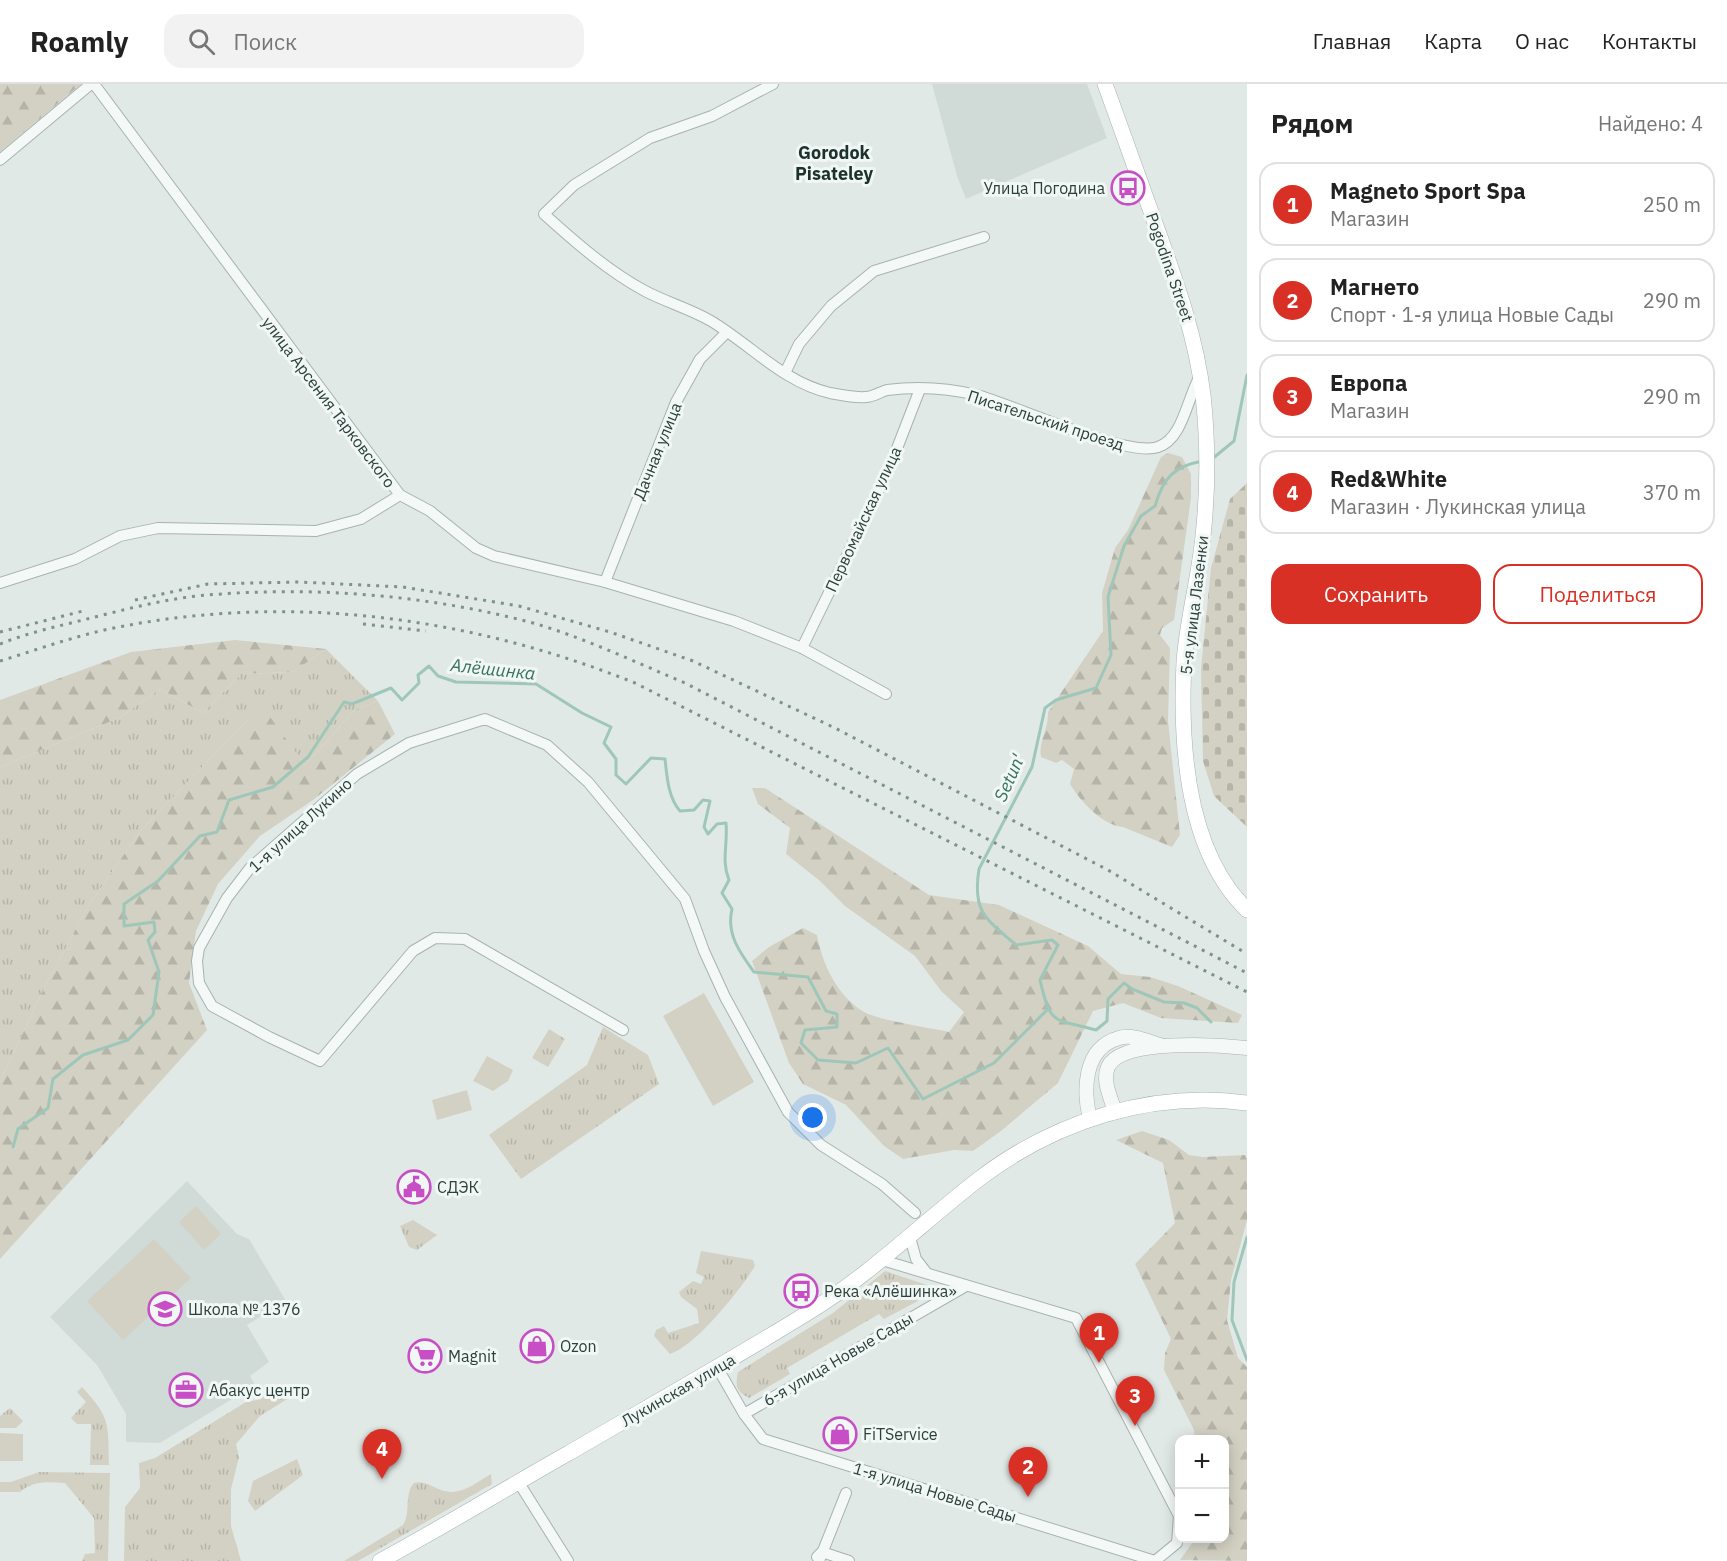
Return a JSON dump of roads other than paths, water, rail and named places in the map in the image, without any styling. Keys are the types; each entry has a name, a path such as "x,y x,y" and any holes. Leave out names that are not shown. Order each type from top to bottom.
{"main road":[{"name":"Pogodina Street","path":"1105,84 1185,307 1200,376 1205,420"},
{"name":"5-я улица Лазенки","path":"1205,420 1206,494 1203,539 1184,661 1185,734 1198,825 1207,852 1217,873 1245,903"},
{"name":"Лукинская улица","path":"380,1561 812,1310 882,1260 960,1195 1033,1145 1090,1119 1162,1102 1201,1099 1247,1102"}],"street":[{"path":"0,160 92,84"},
{"name":"улица Арсения Тарковского","path":"92,84 400,495 430,511 476,548 494,556 605,582 734,621 802,648 886,694"},
{"name":"Писательский проезд","path":"773,84 712,116 650,138 582,179 544,214 578,245 644,290 709,320 785,373 810,387 831,393 867,397 886,390 937,387 979,395 1066,427 1135,448 1149,450 1161,447 1173,439 1181,424 1191,392 1200,376"},
{"path":"785,373 799,344 831,306 874,271 984,237"},
{"name":"Дачная улица","path":"605,582 676,402 700,358 727,332"},
{"name":"Первомайская улица","path":"802,648 889,469 920,389"},
{"path":"0,583 75,559 120,536 158,528 316,531 361,519 400,495"},
{"name":"1-я улица Лукино","path":"623,1030 465,939 435,938 413,951 320,1061 277,1042 212,1006 199,983 197,961 199,948 227,898 250,868 357,774 409,743 485,719 547,745 588,782 685,899 704,951 725,997 788,1112 821,1145 882,1184 915,1213"},
{"path":"1090,1119 1085,1084 1091,1064 1106,1045 1119,1038 1133,1037 1168,1047"},
{"path":"1115,1112 1106,1079 1110,1063 1126,1051 1168,1047 1247,1048"},
{"path":"910,1237 916,1259 926,1272"},
{"path":"882,1260 1077,1318 1179,1516 1177,1543 1155,1561"},
{"name":"6-я улица Новые Сады","path":"744,1413 966,1286"},
{"name":"1-я улица Новые Сады","path":"717,1367 744,1413 763,1439 1155,1561"},
{"path":"519,1482 568,1561"},
{"path":"820,1557 846,1493"},
{"path":"812,1561 820,1557 849,1561"}],"waterway":[{"name":"Setun'","path":"1212,459 1234,441 1247,375"},
{"name":"Setun'","path":"1203,461 1184,466 1171,475 1162,488 1155,506 1141,516 1124,546 1108,597 1111,655 1096,688 1056,700 1045,708 1032,767 979,869 977,884 980,905 989,921 1016,945 1052,940 1058,945 1040,980 1047,1006 1056,1018 1096,1030 1107,1021 1108,999 1124,983 1132,989 1164,1002 1184,1003 1197,1008 1211,1022"},
{"name":"Алёшинка","path":"13,1147 18,1129 48,1108 53,1079 83,1055 128,1040 153,1015 159,972 148,940 155,932 154,922 124,926 124,904 158,881 200,836 217,832 229,800 273,787 308,757 344,702 352,704 391,688 402,700 419,683 418,675 429,666 438,676 456,682 536,684 582,713 611,727 604,743 616,759 616,775 626,784 651,758 665,759 667,780 680,811 694,810 703,800 710,801 704,827 708,834 717,824 726,823 725,859 729,880 722,893 732,909 731,927 739,950 754,972 808,977 826,1011 837,1014 837,1027 805,1030 801,1043 818,1060 856,1063 888,1048 923,1099 994,1063 1047,1010"},
{"name":"Setun'","path":"1247,1237 1234,1282 1232,1320 1247,1360"}],"railway":[{"path":"135,600 208,584 299,582 403,587 519,606 610,632 693,661 835,728 1108,870 1247,954"},
{"path":"0,644 41,630 145,605 192,597 249,592 331,593 413,599 493,613 533,623 591,643 685,683 1247,973"},
{"path":"0,632 83,611"},
{"path":"0,661 109,629 176,618 242,612 309,612 376,617 442,627 507,641 572,660 635,683 1247,992"},
{"path":"363,624 426,631"}],"place":[{"name":"Улица Погодина","path":"1128,188"},
{"name":"СДЭК","path":"414,1187"},
{"name":"Река «Алёшинка»","path":"801,1291"},
{"name":"Школа № 1376","path":"165,1309"},
{"name":"Ozon","path":"537,1346"},
{"name":"Magnit","path":"425,1356"},
{"name":"Magneto Sport Spa","path":"1099,1363"},
{"name":"Абакус центр","path":"186,1390"},
{"name":"Европа","path":"1135,1426"},
{"name":"FiTService","path":"840,1434"},
{"name":"Red&White","path":"382,1479"},
{"name":"Магнето","path":"1028,1497"}],"district":[{"name":"Gorodok Pisateley","path":"834,162"}]}
